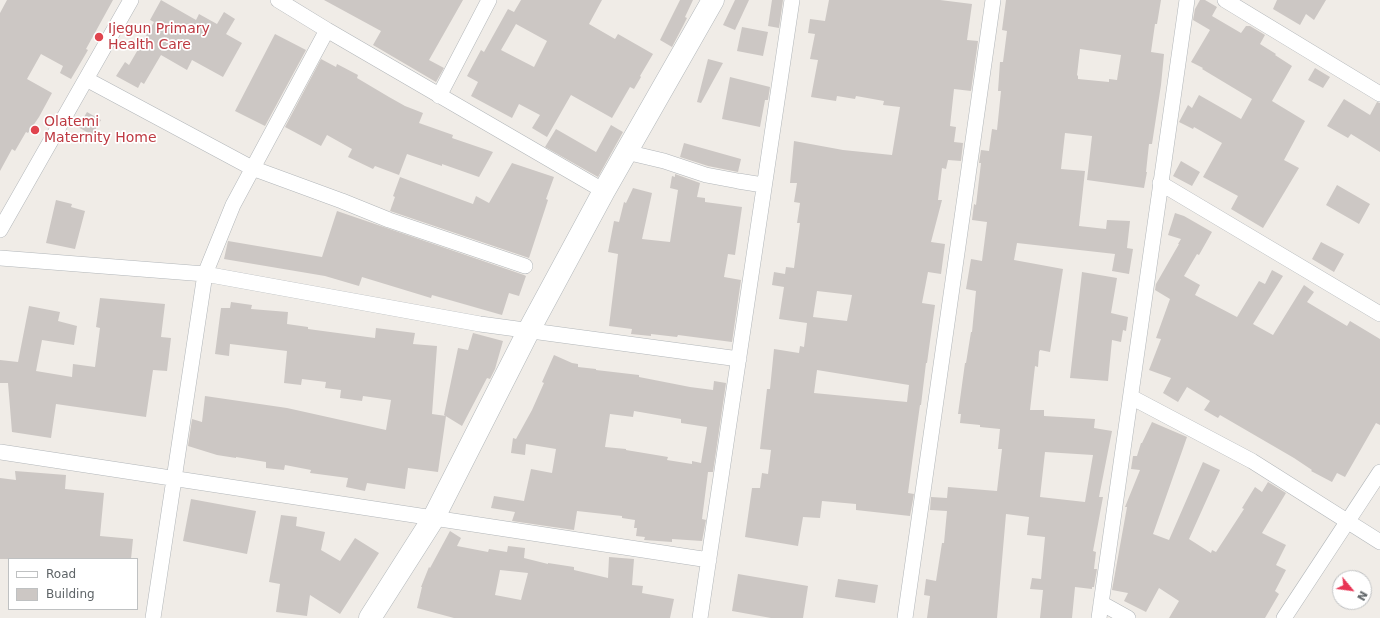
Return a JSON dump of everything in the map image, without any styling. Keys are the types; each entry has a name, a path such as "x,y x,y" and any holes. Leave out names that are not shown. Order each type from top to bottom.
{"street":[{"path":"0,230 131,0"},
{"path":"278,0 439,96 604,191"},
{"path":"439,96 489,0"},
{"path":"370,618 433,518 529,330 604,191 713,0"},
{"path":"700,618 739,359 763,185 792,0"},
{"path":"905,618 993,0"},
{"path":"1099,618 1187,0"},
{"path":"1225,0 1380,94"},
{"path":"154,618 206,274 233,205 328,30"},
{"path":"86,79 252,168 389,220 525,266"},
{"path":"626,152 664,161 706,175 763,185"},
{"path":"1160,183 1380,314"},
{"path":"0,258 206,274 480,324 739,359"},
{"path":"1131,397 1252,461 1380,542"},
{"path":"0,452 709,560"},
{"path":"1284,618 1380,472"},
{"path":"1101,603 1128,618"}],"building":[{"path":"7,0 113,0 86,49 88,50 71,79 60,73 63,66 41,54 27,79 52,93 39,117 28,133 26,132 15,151 12,149 0,171 0,13"},
{"path":"161,0 196,20 199,14 217,24 224,12 235,19 226,34 242,43 223,77 192,60 187,70 161,55 144,84 141,82 138,88 116,76 125,62 129,65 154,22 150,20"},
{"path":"324,0 463,0 429,60 444,68 436,82 373,45 381,31"},
{"path":"521,0 602,0 589,24 615,39 618,34 653,54 634,89 630,87 612,118 571,95 547,137 532,128 540,115 519,104 512,118 471,96 478,82 467,76 481,50 484,52 508,9 514,12","holes":["516,24 547,41 534,67 501,50"]},
{"path":"680,0 693,0 685,17 687,18 672,47 660,40"},
{"path":"735,0 749,0 735,30 723,25"},
{"path":"772,0 783,0 779,28 768,26"},
{"path":"829,0 940,0 972,4 967,40 978,41 971,91 954,89 950,126 956,127 954,142 963,143 961,161 948,160 946,169 942,168 938,200 942,200 931,242 945,244 941,274 928,272 922,303 935,305 908,493 914,494 910,516 856,510 856,504 822,501 820,518 803,517 798,546 745,537 752,488 760,488 762,473 768,474 771,450 760,449 767,389 770,389 774,349 799,353 800,346 804,347 807,323 779,319 784,287 772,285 774,272 785,274 786,267 794,268 800,223 797,223 800,203 794,202 797,183 790,183 794,141 843,150 892,155 900,107 883,105 884,101 856,96 855,99 837,96 836,101 811,97 818,60 810,59 815,34 808,33 810,19 825,21","holes":["817,291 852,295 847,321 813,317","817,370 909,385 907,402 814,393"]},
{"path":"1006,0 1161,0 1157,24 1155,24 1151,52 1164,54 1161,85 1152,144 1149,144 1144,188 1087,180 1092,136 1065,133 1061,169 1085,171 1079,226 1106,229 1107,220 1130,221 1127,248 1133,249 1129,274 1112,271 1115,254 1017,243 1014,260 1063,269 1050,352 1040,350 1039,352 1038,367 1035,366 1030,410 1044,410 1044,416 1095,419 1094,428 1112,431 1099,497 1103,497 1093,551 1096,552 1094,569 1097,569 1094,587 1092,587 1092,589 1075,587 1072,618 1040,618 1043,590 1030,589 1032,578 1041,579 1045,537 1027,535 1029,517 1006,514 997,618 927,618 930,596 924,595 926,579 936,581 942,543 944,543 947,511 930,510 931,497 947,498 948,487 997,491 1002,449 998,449 1000,429 960,423 961,414 958,414 965,363 972,332 976,291 966,289 971,259 982,261 987,222 972,220 974,204 976,205 981,150 989,151 992,129 997,130 1001,91 998,91 1000,62 1003,62 1007,31 1002,30","holes":["1080,49 1121,55 1117,80 1109,79 1109,82 1078,79 1077,75","1045,452 1093,455 1085,502 1040,497"]},
{"path":"1200,0 1205,0 1217,7 1212,16 1241,33 1246,26 1250,26 1265,35 1260,44 1292,66 1272,101 1305,121 1284,160 1299,168 1263,228 1231,209 1238,196 1203,177 1222,143 1194,127 1193,129 1179,122 1188,105 1192,108 1199,95 1241,119 1252,99 1191,62 1210,30 1193,20 1195,9"},
{"path":"1277,0 1326,0 1314,20 1306,14 1300,25 1273,9"},
{"path":"742,27 768,32 763,56 737,51"},
{"path":"275,34 306,50 265,126 235,111"},
{"path":"321,59 336,67 337,64 358,75 357,78 389,97 405,106 423,113 419,123 453,135 452,138 493,152 479,177 407,154 399,175 375,166 373,169 348,157 352,149 327,135 321,146 285,127"},
{"path":"708,59 723,63 701,103 697,102"},
{"path":"1315,68 1330,77 1323,88 1308,80"},
{"path":"730,77 770,87 768,100 765,100 760,127 722,119"},
{"path":"1344,99 1370,115 1377,102 1380,103 1380,152 1351,134 1348,138 1327,126"},
{"path":"87,112 101,120 92,135 78,127"},
{"path":"611,125 623,132 598,177 545,147 556,129 596,152"},
{"path":"684,143 741,159 738,172 708,166 680,157"},
{"path":"1181,161 1200,172 1192,186 1173,176"},
{"path":"512,163 554,177 529,258 390,211 395,197 393,196 400,177 473,204 476,196 489,203"},
{"path":"675,174 700,183 697,197 705,198 705,202 742,207 735,255 728,254 724,277 741,280 732,342 678,335 677,337 651,334 651,336 631,334 632,329 609,326 618,254 608,252 614,221 619,222 624,202 626,203 633,188 652,193 642,239 670,242 678,190 670,188 672,176 675,177"},
{"path":"1337,185 1370,204 1359,224 1326,205"},
{"path":"56,200 72,204 71,207 85,211 75,249 46,243"},
{"path":"337,211 524,275 526,276 519,296 509,293 502,315 432,295 431,298 362,277 359,286 325,276 224,259 228,241 322,257"},
{"path":"1175,213 1184,216 1212,232 1199,255 1197,254 1184,276 1200,285 1195,295 1237,317 1259,281 1265,284 1272,270 1283,276 1253,324 1273,335 1304,285 1314,292 1307,302 1347,326 1350,321 1380,339 1380,425 1376,423 1345,477 1337,473 1332,482 1311,471 1312,470 1294,458 1220,415 1218,418 1204,410 1210,401 1187,387 1178,402 1163,393 1171,378 1149,370 1161,339 1156,338 1170,299 1155,290 1156,284 1181,239 1168,235"},
{"path":"1321,242 1344,254 1334,272 1312,259"},
{"path":"1082,272 1117,278 1111,313 1128,317 1126,331 1123,330 1121,342 1112,340 1108,381 1070,378"},
{"path":"100,298 165,304 161,337 171,338 167,371 153,370 146,417 56,404 51,438 12,432 8,383 0,383 0,360 18,362 29,306 60,312 58,321 77,326 74,345 42,340 36,371 72,377 73,364 95,367 100,328 96,327"},
{"path":"231,302 252,305 251,309 288,312 287,324 308,327 308,329 375,338 376,328 415,333 413,344 437,346 432,414 446,416 438,472 408,468 405,489 367,483 365,491 346,487 348,478 310,473 311,470 285,465 284,470 266,468 266,462 217,455 188,446 192,419 202,422 205,396 287,408 386,430 391,400 363,396 362,401 340,398 341,390 325,388 326,382 302,379 301,385 284,383 287,351 230,344 229,356 215,354 221,308 230,308"},
{"path":"473,333 503,341 495,369 490,379 487,378 462,426 444,415 458,348 468,350"},
{"path":"554,355 578,364 578,367 639,375 639,377 690,387 713,390 714,381 726,383 713,472 708,472 702,519 706,520 702,541 672,539 672,542 644,540 645,537 636,536 637,528 634,528 635,520 622,518 622,516 577,511 574,530 512,521 515,512 491,508 494,496 524,501 531,469 552,473 556,449 526,444 525,455 511,453 513,438 516,439 532,410 544,383 542,382","holes":["634,411 681,419 681,423 707,427 701,463 692,461 692,464 667,460 668,457 626,449 605,447 610,414 633,417"]},
{"path":"1152,422 1187,437 1153,534 1169,540 1203,462 1220,470 1189,539 1211,553 1212,550 1216,552 1244,509 1242,508 1255,487 1262,492 1268,482 1286,493 1262,533 1286,545 1276,565 1286,570 1275,591 1279,594 1265,618 1169,618 1179,601 1159,588 1146,612 1124,601 1128,593 1112,590 1127,507 1125,507 1140,470 1131,469 1133,456 1137,456 1141,443"},
{"path":"15,471 66,475 65,489 104,493 100,536 133,539 131,558 0,559 0,478 16,480"},
{"path":"191,499 256,511 247,554 183,541"},
{"path":"281,515 297,517 296,526 325,532 321,550 340,561 355,538 379,553 340,614 310,595 307,616 276,612 280,584 269,582"},
{"path":"450,531 461,538 457,546 488,552 489,549 507,552 508,546 525,548 524,558 548,564 574,567 574,570 608,578 609,557 634,559 632,585 643,586 642,593 674,599 670,618 454,618 417,608 421,587 429,567 430,568","holes":["500,570 528,573 521,600 495,595"]},
{"path":"738,574 808,586 803,618 771,618 732,611"},
{"path":"838,579 878,585 875,603 835,597"}],"place":[{"name":"Ijegun Primary Health Care","path":"99,37"},
{"name":"Olatemi Maternity Home","path":"35,130"}]}
